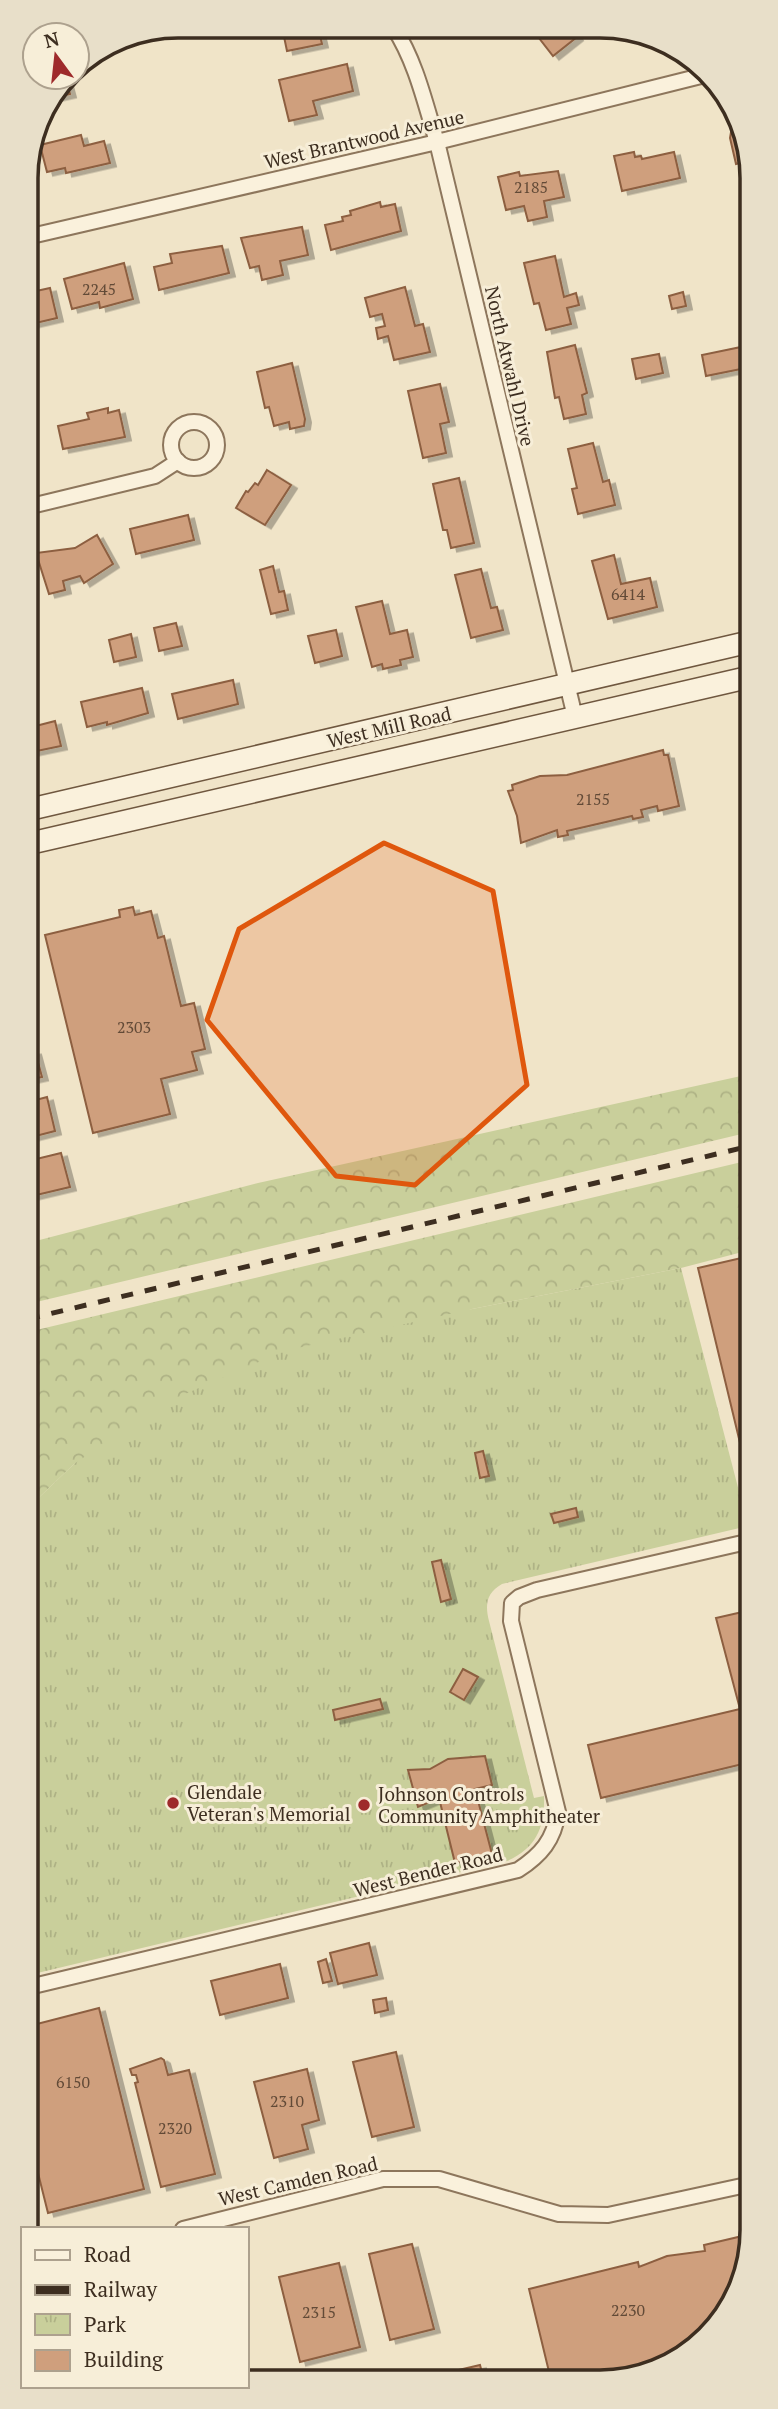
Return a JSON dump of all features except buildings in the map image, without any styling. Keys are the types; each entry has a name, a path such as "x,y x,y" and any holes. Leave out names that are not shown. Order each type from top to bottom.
{"main road":[{"name":"West Mill Road","path":"39,807 740,644"},
{"name":"West Mill Road","path":"39,841 740,679"}],"street":[{"name":"North Atwahl Drive","path":"401,38 418,78 437,142 575,718"},
{"name":"West Brantwood Avenue","path":"39,234 437,142 695,77"},
{"path":"39,504 155,475 178,461"},
{"name":"West Bender Road","path":"38,1985 518,1870 542,1852 555,1826 558,1812 511,1621 512,1603 537,1590 739,1544"},
{"name":"West Camden Road","path":"191,2227 383,2179 439,2179 559,2214 608,2215 739,2187"}],"highlighted area":[{"path":"384,843 493,891 527,1085 415,1185 336,1176 207,1020 239,929"}],"green space":[{"path":"740,1076 740,1134 38,1302 38,1240 258,1183"},
{"path":"740,1162 739,1253 681,1268 472,1309 74,1464 38,1498 38,1330"},
{"path":"681,1268 739,1493 739,1528 502,1584 490,1595 487,1605 489,1621 534,1798 544,1796 543,1817 537,1835 526,1850 517,1856 507,1861 38,1973 38,1498 74,1464 162,1404 284,1351 472,1309"}],"railway":[{"path":"38,1316 740,1149"}],"place":[{"name":"Glendale Veteran's Memorial","path":"173,1803"},
{"name":"Johnson Controls Community Amphitheater","path":"364,1805"}]}
